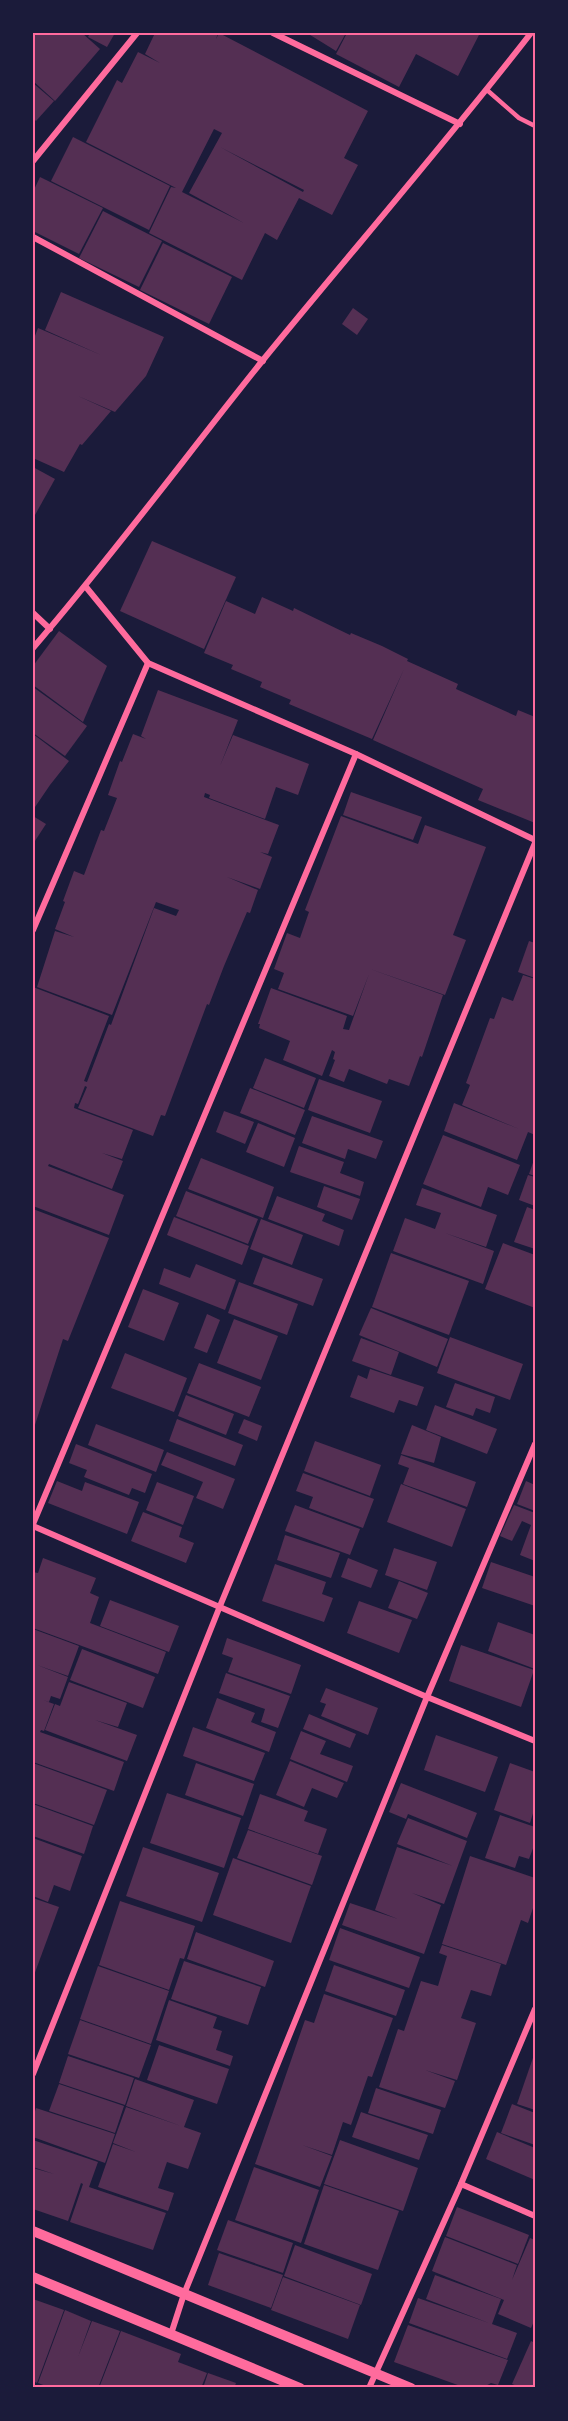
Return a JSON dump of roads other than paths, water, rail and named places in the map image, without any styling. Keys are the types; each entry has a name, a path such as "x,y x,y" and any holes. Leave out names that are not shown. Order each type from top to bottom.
{"street":[{"path":"33,161 137,33"},
{"path":"273,33 460,124"},
{"path":"33,648 86,587 263,361 460,124 531,33"},
{"path":"33,237 263,361"},
{"path":"33,2074 220,1606 535,842 356,754 148,663 86,587"},
{"path":"33,613 50,629"},
{"path":"33,930 148,663"},
{"path":"356,754 33,1525 427,1697 535,1741"},
{"path":"171,2334 184,2294 427,1697 535,1444"},
{"path":"369,2388 374,2372 461,2184 535,2009"},
{"path":"461,2184 535,2216"},
{"path":"33,2231 411,2388"},
{"path":"33,2277 300,2388"}],"lane":[{"path":"486,90 519,118 535,126"}]}
